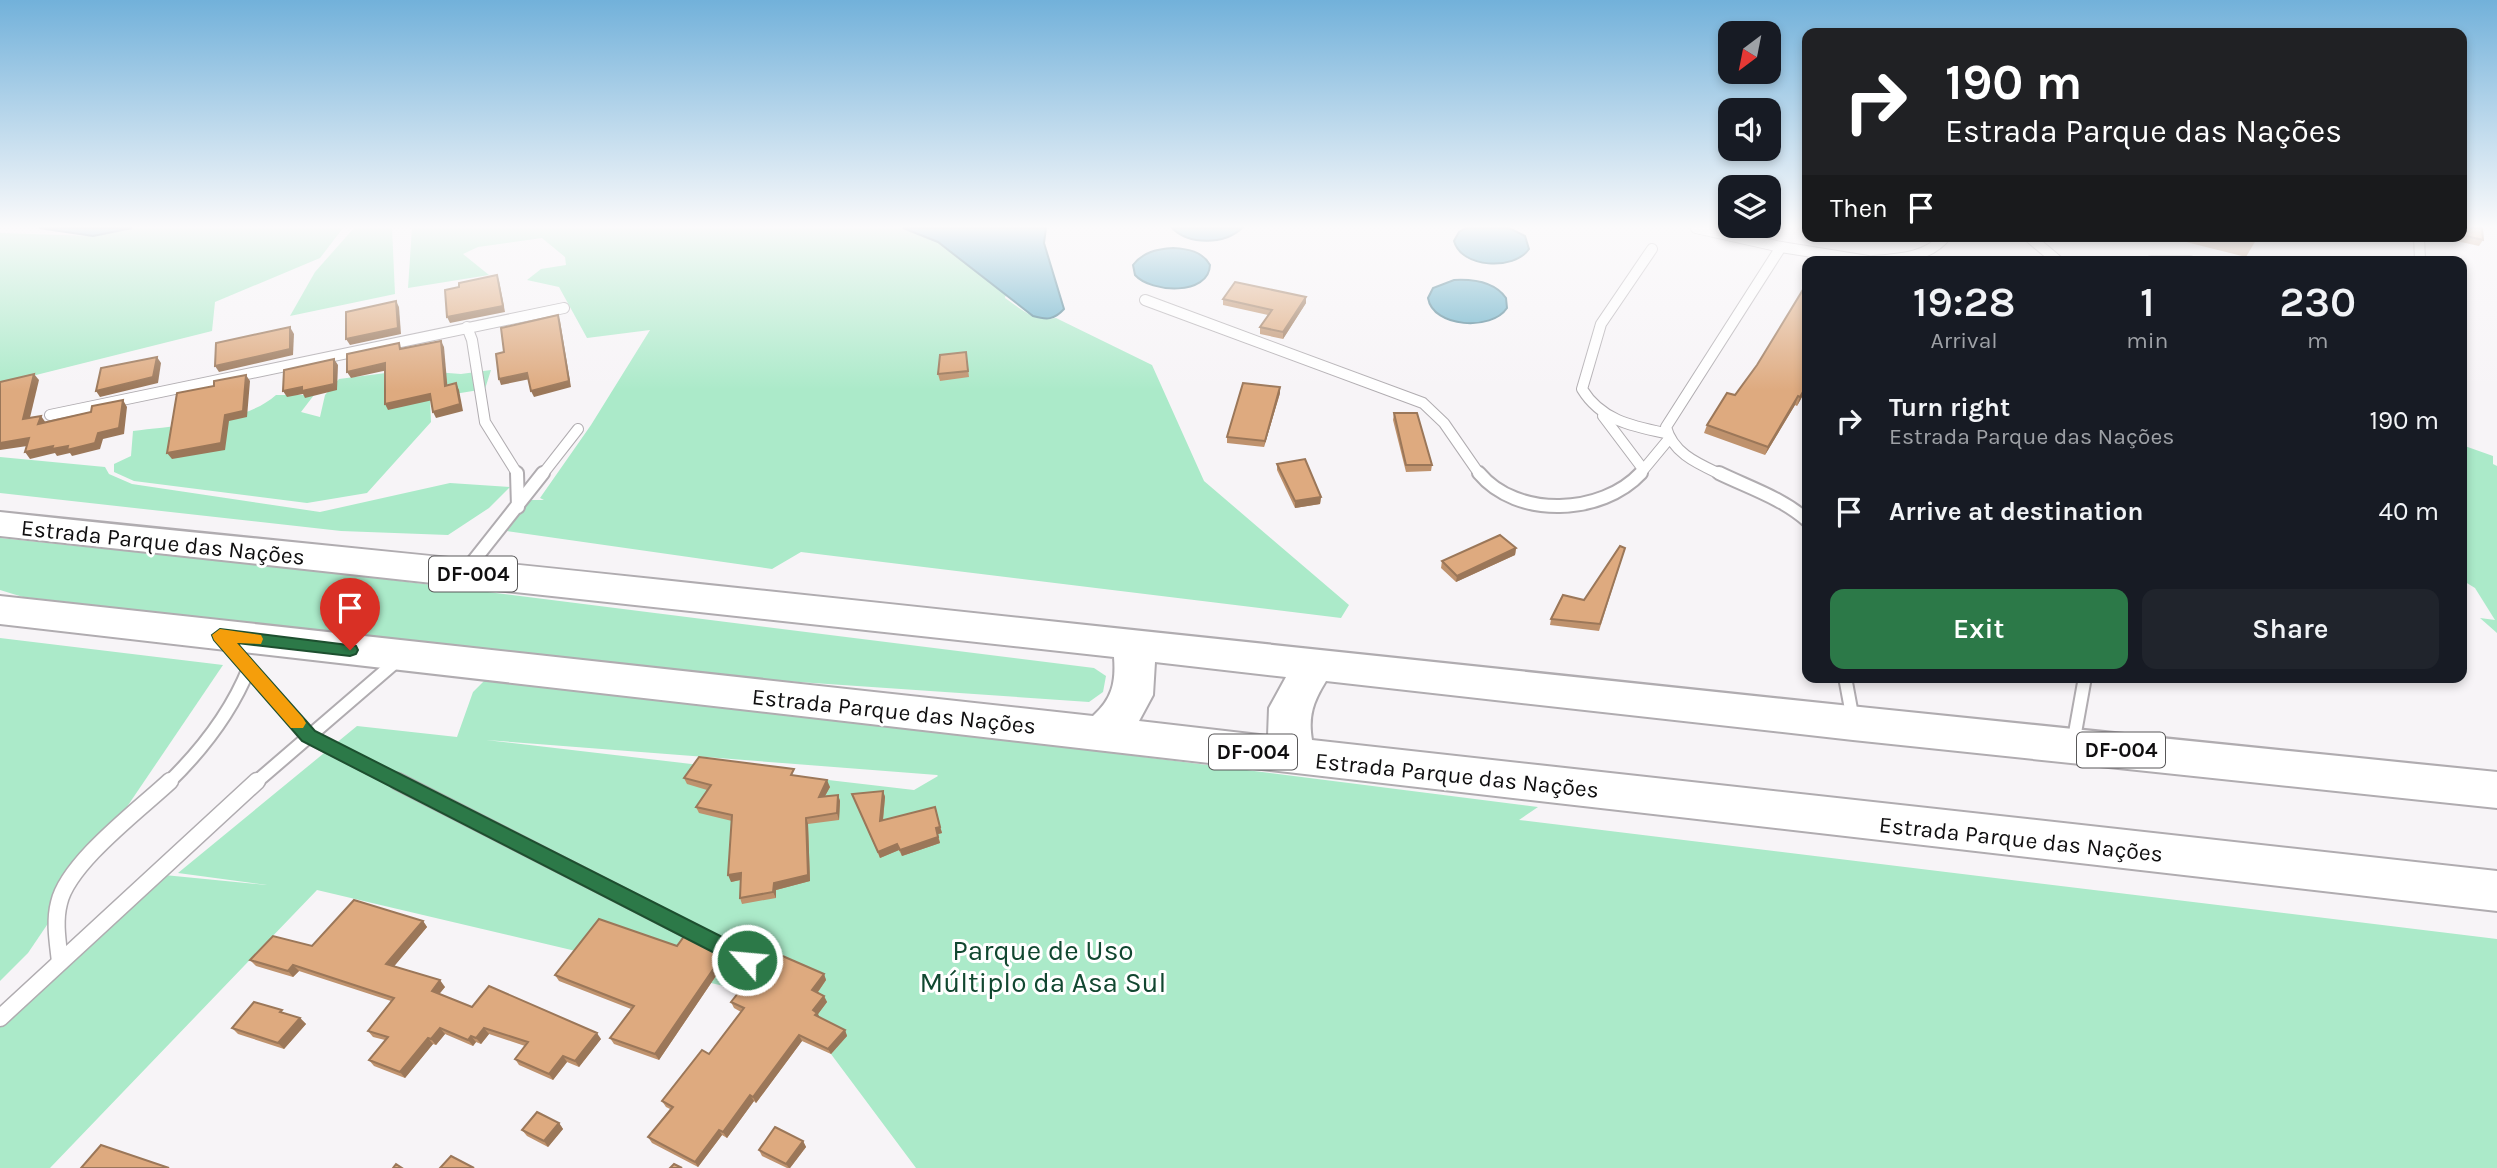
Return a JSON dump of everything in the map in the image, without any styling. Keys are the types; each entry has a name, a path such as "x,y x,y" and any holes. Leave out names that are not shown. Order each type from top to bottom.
{"highway":[{"name":"Estrada Parque das Nações","path":"0,524 642,591 1853,724 2497,790"},
{"name":"Estrada Parque das Nações","path":"0,610 2497,891"},
{"path":"1102,734 1123,714 1134,694 1136,671 1133,646"},
{"path":"1293,757 1286,719 1290,706 1315,666"}],"lane":[{"path":"1629,283 1601,324 1582,389 1593,408 1602,415 1643,469"},
{"path":"1145,300 1423,403 1449,427 1492,486 1515,498 1548,505 1590,503 1626,487 1667,437 1666,427 1758,283"},
{"path":"50,415 564,307"},
{"path":"467,327 472,340 485,422 518,474 517,507"},
{"path":"1602,415 1667,437 1696,463 1782,499 1802,511"},
{"path":"464,573 578,429"},
{"path":"220,635 308,736 747,960"},
{"path":"0,1018 219,814 401,656"},
{"path":"60,962 58,905 67,883 85,862 189,761 226,720 249,668"},
{"path":"1845,683 1853,724"},
{"path":"2073,745 2084,683"}],"green space":[{"path":"0,283 262,283 215,302 212,331 0,384"},
{"path":"309,283 394,283 395,294 290,316"},
{"path":"408,283 442,283 408,288"},
{"path":"538,283 1009,283 1005,298 1029,314 1048,319 1056,318 1152,365 1204,481 1349,605 1341,618 801,552 772,569 507,531 530,500 544,500 540,498 591,425 650,330 587,338 559,287"},
{"path":"409,370 461,374 491,370 485,389 430,398 431,422 367,493 307,503 134,481 114,472 114,464 131,456 133,431 228,418 262,405 276,395 314,395 301,412 320,417 325,395 339,379"},
{"path":"2467,447 2493,456 2493,464 2497,466 2497,633 2480,618 2495,620 2475,588 2467,583"},
{"path":"0,457 105,467 109,474 132,484 320,512 450,483 510,487 489,508 448,535 341,531 0,493"},
{"path":"0,538 320,571 1094,668 1106,676 1103,692 1089,702 740,678 23,597 0,590"},
{"path":"0,638 223,665 28,953 0,981"},
{"name":"Parque de Uso Múltiplo da Asa Sul","path":"485,680 510,680 782,711 1538,807 1519,820 2497,939 2497,1168 916,1168 828,1050 783,1000 317,890 50,1168 0,1168 0,1019 154,874 267,885 178,873 357,726 457,737 473,692","holes":["486,740 937,775 914,790"]}],"water":[{"path":"990,283 1056,283 1064,309 1050,318 1033,316"},
{"path":"1147,283 1199,283 1178,288"},
{"path":"1447,283 1481,283 1501,292 1506,298 1507,308 1500,315 1477,323 1451,320 1432,308 1428,298 1433,288"}],"building":[{"path":"459,283 498,283 503,306 447,317 445,290 459,287"},
{"path":"1235,283 1306,297 1283,332 1260,327 1272,310 1223,299"},
{"path":"1802,291 1802,394 1768,447 1707,425 1727,393 1735,395 1757,365"},
{"path":"396,301 398,328 346,339 346,312"},
{"path":"558,315 569,381 531,391 527,373 499,379 496,354 504,352 501,328"},
{"path":"290,327 290,349 215,366 216,343"},
{"path":"441,341 445,386 456,383 460,404 433,412 430,394 385,404 385,363 347,372 347,354 399,343 400,349"},
{"path":"966,352 968,371 938,374 940,355"},
{"path":"157,357 153,377 96,391 101,368"},
{"path":"334,359 334,384 302,391 302,387 283,391 284,370"},
{"path":"34,374 23,419 41,416 38,424 91,412 92,406 123,400 119,428 98,433 95,443 67,450 68,446 52,449 53,446 25,452 29,438 0,443 0,382"},
{"path":"246,375 243,411 225,415 221,443 167,453 177,393 214,386 214,381"},
{"path":"1243,383 1280,387 1265,441 1227,437"},
{"path":"1394,413 1417,413 1432,465 1406,465"},
{"path":"1305,459 1321,497 1295,501 1277,464"},
{"path":"1500,535 1516,548 1457,576 1442,561"},
{"path":"1620,546 1625,548 1600,624 1551,619 1563,595 1584,600"},
{"path":"699,757 794,769 791,775 827,780 819,797 838,795 837,813 806,818 808,875 774,883 773,892 740,898 741,873 728,875 732,815 696,807 711,785 684,778"},
{"path":"883,791 880,821 935,807 940,827 936,828 938,837 900,850 897,844 878,852 852,794"},
{"path":"354,900 423,921 386,964 440,980 432,991 472,1007 489,986 597,1033 575,1061 563,1056 549,1074 515,1059 528,1042 484,1028 476,1038 471,1036 468,1040 440,1028 431,1039 428,1038 400,1072 369,1060 388,1037 368,1031 394,998 293,965 288,971 250,960 273,936 312,946"},
{"path":"599,919 677,946 685,935 723,955 655,1054 610,1038 634,1006 555,975"},
{"path":"771,951 824,974 812,990 824,996 813,1010 817,1013 815,1015 845,1030 828,1049 799,1035 753,1097 750,1095 723,1132 719,1130 695,1162 648,1137 673,1107 662,1101 702,1050 709,1054 744,1008 731,1002"},
{"path":"254,1002 300,1018 278,1043 232,1028"},
{"path":"537,1112 559,1123 544,1141 522,1130"},
{"path":"775,1127 803,1141 786,1164 759,1150"},
{"path":"101,1145 169,1168 81,1168"},
{"path":"451,1156 474,1168 440,1168"}],"slow traffic":[{"path":"255,639 220,635 297,723"}],"route":[{"path":"350,650 220,635 308,736 747,960"}]}
